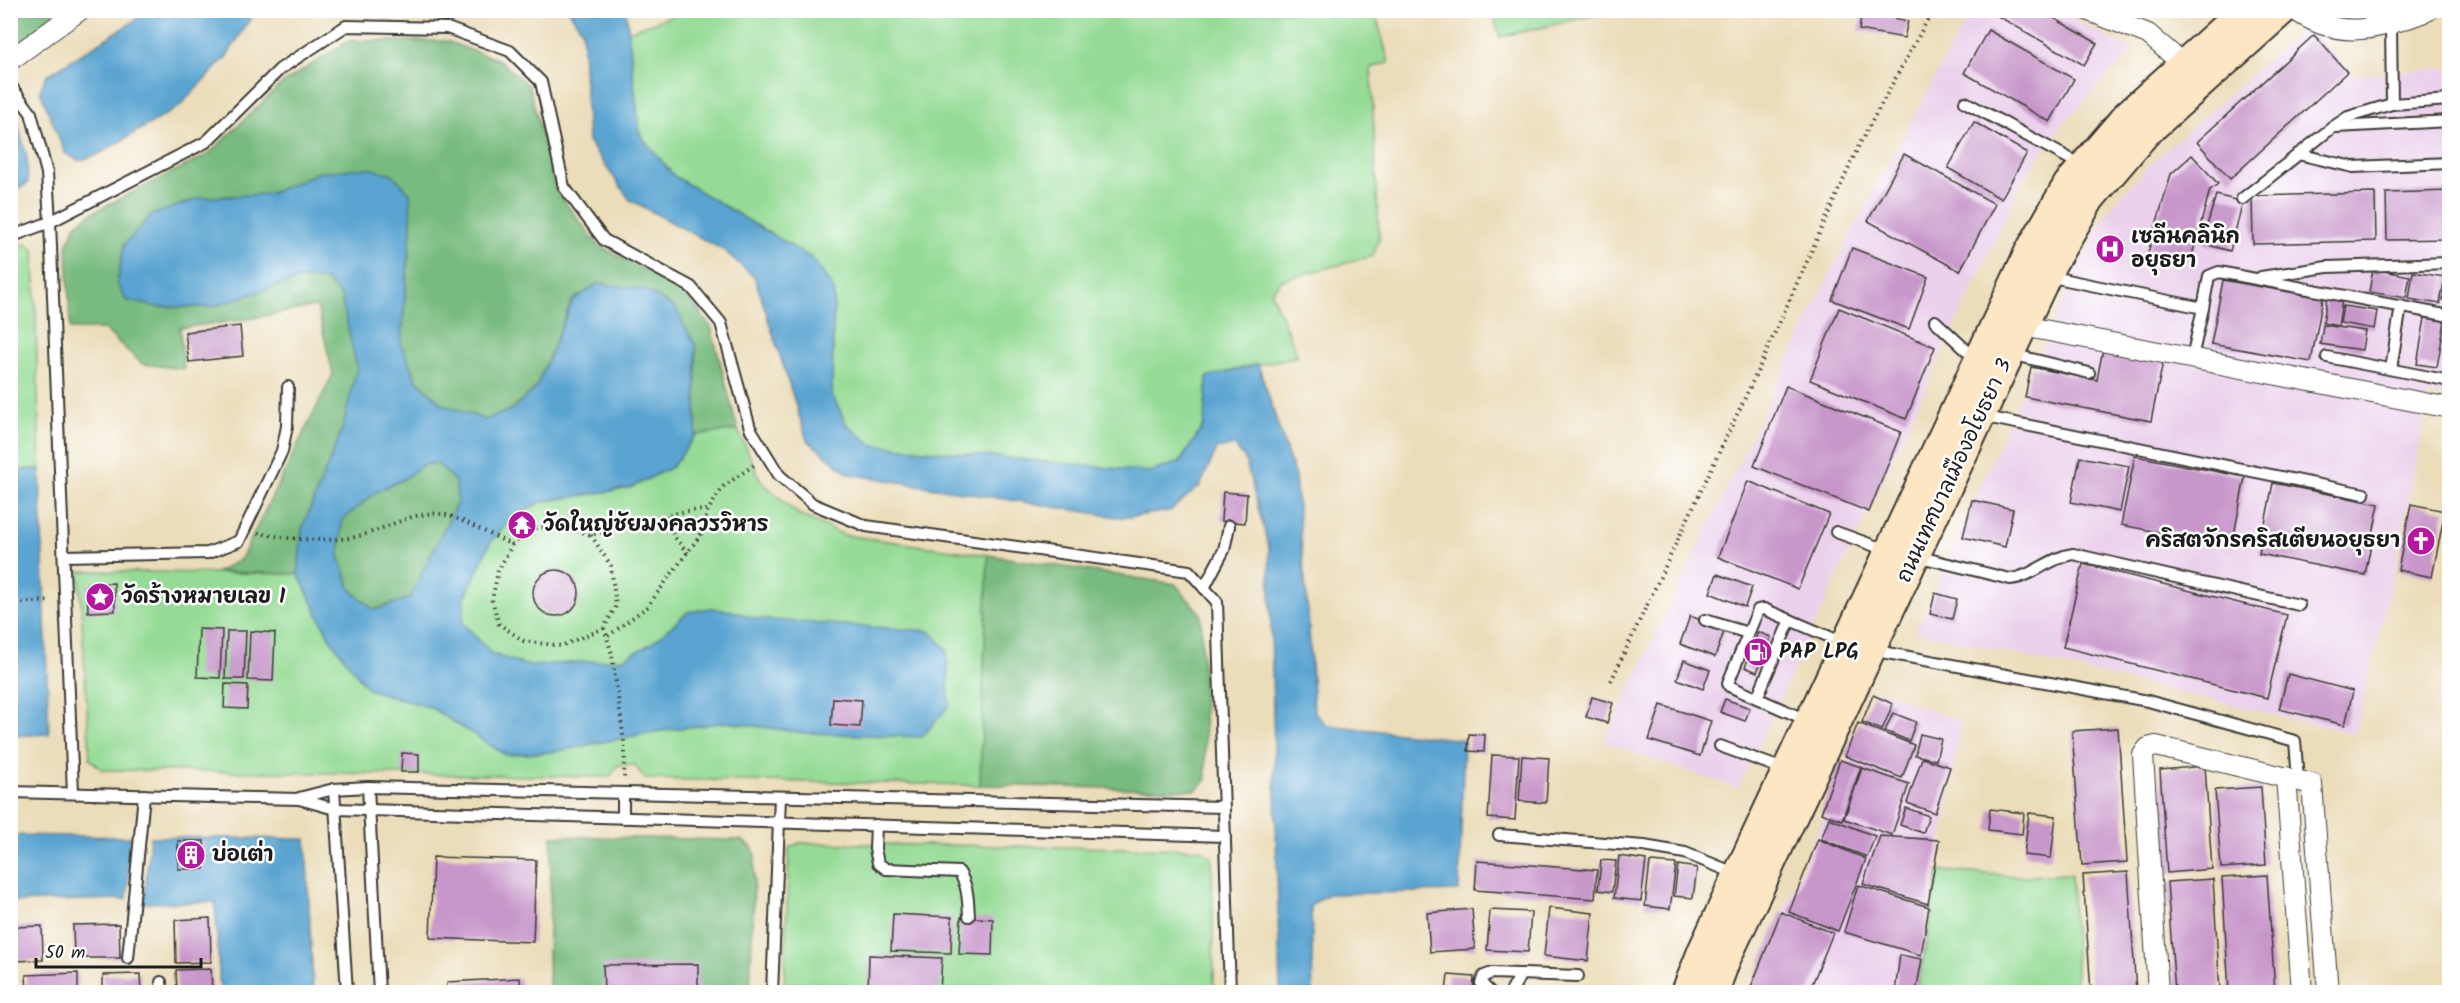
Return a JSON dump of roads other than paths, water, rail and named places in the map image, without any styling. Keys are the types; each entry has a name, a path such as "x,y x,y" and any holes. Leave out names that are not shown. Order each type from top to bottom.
{"street":[{"path":"10,60 80,10"},
{"path":"2087,10 2148,34 2183,64"},
{"name":"ถนนเทศบาลเมืองอโยธยา 3","path":"1714,993 1726,959 1854,657 1902,554 1979,362 2029,252 2068,184 2127,115 2244,10"},
{"name":"ถนนเทศบาลเมืองอโยธยา 3","path":"1902,554 1981,416 2047,276 2090,199 2146,133 2283,10"},
{"path":"2295,10 2325,28 2356,30 2391,26 2429,10"},
{"path":"2023,326 2450,408"},
{"name":"ถนนเทศบาลเมืองอโยธยา 3","path":"1686,993 1702,949 1809,721 1854,657"},
{"path":"2158,993 2144,755 2148,748 2156,746 2312,784 2328,993"},
{"path":"2292,778 2294,890 2302,993"},
{"path":"2294,890 2320,888"},
{"path":"2299,959 2325,957"}],"lane":[{"path":"10,237 50,222 206,142 280,69 346,26 447,28 510,51 541,82 564,187 604,240 691,287 721,323 750,428 779,475 813,504 866,526 1189,571 1217,602 1230,993"},
{"path":"2391,26 2392,104"},
{"path":"10,85 31,113 47,173 73,793"},
{"path":"2242,199 2348,117 2392,104 2450,100"},
{"path":"1965,102 2084,166"},
{"path":"2333,127 2450,121"},
{"path":"2298,154 2353,167 2450,163"},
{"path":"2252,278 2327,267 2450,263"},
{"path":"2192,358 2209,276 2219,272 2450,316"},
{"path":"2047,276 2203,308"},
{"path":"2391,369 2401,306"},
{"path":"1935,321 1979,362"},
{"path":"2010,354 2089,373"},
{"path":"2327,357 2450,381"},
{"path":"64,556 208,553 238,541 282,451 287,426 288,387"},
{"path":"1981,416 2364,494"},
{"path":"1204,588 1224,550 1229,526"},
{"path":"1836,532 1902,554 2010,579 2022,578 2063,556 2073,554 2299,605"},
{"path":"1809,721 1728,683 1758,610 1761,609 1790,620 1854,657 2148,700 2295,741 2292,778"},
{"path":"1705,620 1748,633"},
{"path":"1757,698 1790,620"},
{"path":"1720,746 1786,770"},
{"path":"299,799 334,789 368,788 1224,807"},
{"path":"368,788 379,993"},
{"path":"334,789 347,993"},
{"path":"10,792 299,799 335,809 1225,836"},
{"path":"623,793 623,818"},
{"path":"128,957 144,795"},
{"path":"772,993 780,797"},
{"path":"876,825 875,849 878,863 886,869 958,872 966,882 969,916"},
{"path":"1499,835 1644,846 1685,852 1738,874"},
{"path":"1490,993 1481,983 1484,976 1499,972 1578,976"},
{"path":"1511,993 1521,974"}],"water":[{"path":"150,11 255,11 227,56 179,107 97,155 79,161 65,153 40,91 46,76"},
{"path":"569,11 626,11 640,135 674,176 813,259 834,290 832,395 847,425 873,445 1150,472 1180,462 1204,425 1207,377 1258,364 1295,477 1308,612 1314,712 1327,725 1464,740 1459,891 1328,894 1311,905 1313,992 1280,992 1269,548 1245,459 1234,445 1217,449 1200,486 1170,511 1123,518 849,474 807,440 755,278 725,251 630,200 588,141 582,30"},
{"path":"11,104 27,158 28,183 11,193"},
{"path":"369,168 392,174 410,193 411,227 401,344 416,379 442,404 485,420 511,410 536,388 573,300 599,283 645,290 675,308 696,346 696,435 672,467 630,488 540,502 510,520 490,543 464,599 463,623 492,654 529,666 623,659 652,643 688,612 711,608 732,611 757,619 930,631 947,650 949,706 922,737 805,733 727,722 653,732 553,752 506,755 430,707 368,689 331,640 298,574 302,529 342,430 357,368 341,296 326,280 299,279 211,307 157,307 126,300 117,283 124,245 152,215 200,198 269,194 320,172","holes":["437,463 455,481 458,501 410,598 374,610 351,590 339,557 342,520 379,490 404,479 422,465"]},
{"path":"40,469 49,734 11,736 11,470"},
{"path":"10,835 131,837 127,899 11,902"},
{"path":"150,837 306,839 313,992 220,992 215,902 144,903"}],"place":[{"name":"เซลีนคลินิก อยุธยา","path":"2110,249"},
{"name":"วัดใหญ่ชัยมงคลวรวิหาร","path":"522,525"},
{"name":"คริสตจักรคริสเตียนอยุธยา","path":"2421,541"},
{"name":"วัดร้างหมายเลข 1","path":"100,597"},
{"name":"PAP LPG","path":"1758,652"},
{"name":"บ่อเต่า","path":"191,855"}]}
